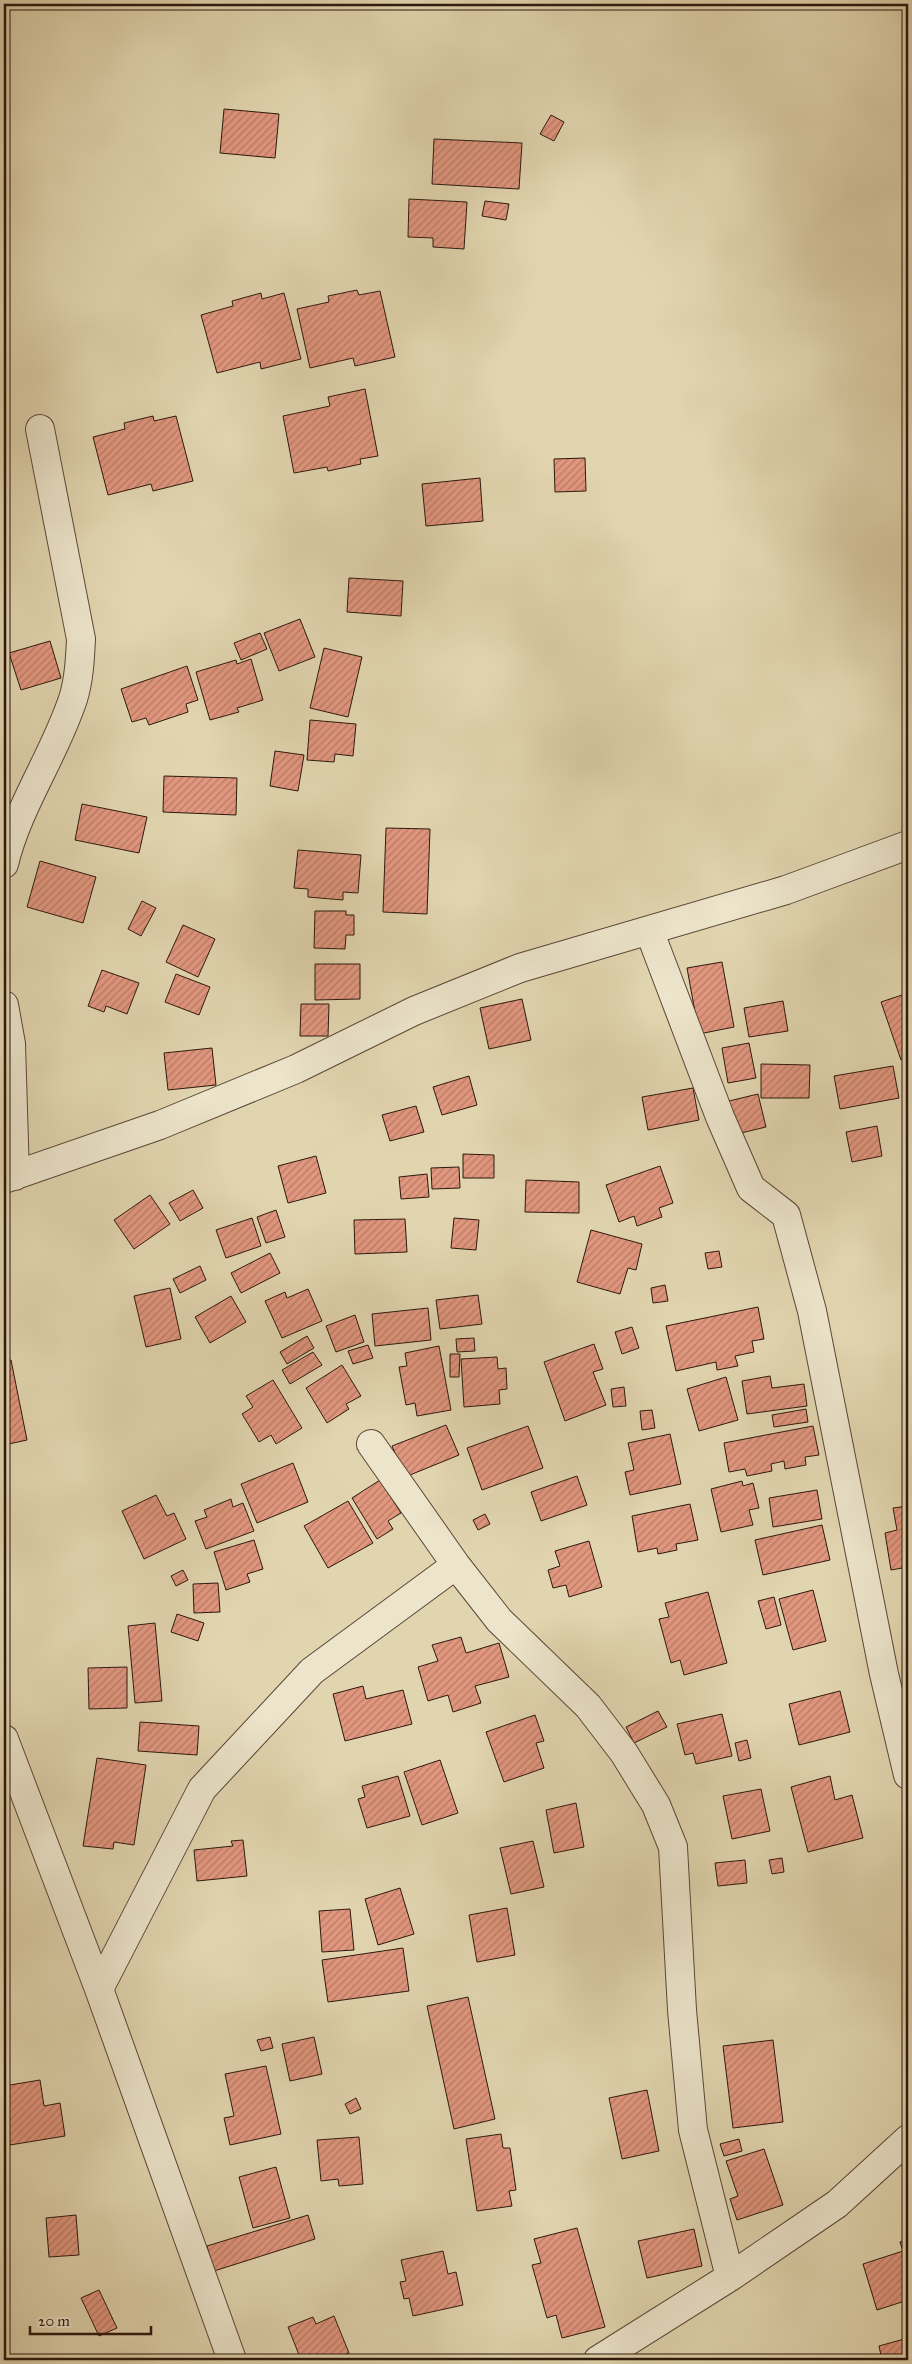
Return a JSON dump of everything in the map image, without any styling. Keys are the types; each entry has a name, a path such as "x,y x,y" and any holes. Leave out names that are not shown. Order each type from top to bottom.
{"street":[{"path":"4,864 10,838 56,743 74,698 80,663 81,639 40,429"},
{"path":"4,1005 11,1044 9,1178 160,1125 296,1069 414,1011 520,968 786,890 908,845"},
{"path":"649,930 720,1118 750,1188 786,1215 812,1311 884,1674 908,1775"},
{"path":"371,1444 456,1565 499,1620 588,1706 624,1753 646,1790 673,1847 682,2010 693,2130 730,2277"},
{"path":"99,1989 202,1790 312,1671 456,1565"},
{"path":"4,1739 99,1989 232,2360"},
{"path":"598,2360 730,2277 837,2204 908,2140"}],"building":[{"path":"224,109 279,114 275,158 220,153"},
{"path":"551,115 564,122 554,141 540,134"},
{"path":"434,139 522,143 519,189 432,184"},
{"path":"409,199 467,202 464,249 433,247 433,238 408,237"},
{"path":"485,201 509,204 506,220 482,216"},
{"path":"357,290 359,295 380,291 395,357 355,366 353,358 310,368 297,309 329,302 328,296"},
{"path":"261,293 262,299 284,293 301,359 261,369 260,362 217,373 201,315 233,306 232,301"},
{"path":"365,389 378,456 360,459 361,464 328,471 327,467 294,473 283,416 330,406 328,397"},
{"path":"153,416 154,421 176,416 193,481 153,491 151,484 108,495 93,437 125,429 124,423"},
{"path":"585,458 586,491 555,492 554,459"},
{"path":"480,478 483,521 426,526 422,484"},
{"path":"349,578 403,581 401,616 347,612"},
{"path":"300,619 315,657 279,671 264,633"},
{"path":"260,633 267,649 241,660 234,643"},
{"path":"50,641 61,678 21,690 9,653"},
{"path":"324,648 362,657 348,717 310,708"},
{"path":"251,659 263,700 237,708 239,712 210,720 196,672 236,660 237,664"},
{"path":"187,666 198,700 186,704 188,712 149,725 146,718 132,722 121,689"},
{"path":"310,720 356,724 353,756 335,754 334,762 307,760"},
{"path":"275,751 304,755 298,791 270,786"},
{"path":"164,776 237,778 236,815 163,812"},
{"path":"82,804 147,817 139,853 75,840"},
{"path":"386,828 430,829 427,914 383,912"},
{"path":"298,850 361,855 358,893 343,892 343,900 308,897 308,889 294,888"},
{"path":"40,861 96,877 83,923 27,907"},
{"path":"142,901 156,908 141,936 128,929"},
{"path":"315,911 346,911 346,915 354,915 354,935 346,935 345,949 314,948"},
{"path":"183,925 215,939 198,977 166,962"},
{"path":"722,962 734,1027 699,1034 687,968"},
{"path":"315,964 360,964 360,999 315,1000"},
{"path":"102,970 139,983 127,1014 106,1006 104,1012 88,1006"},
{"path":"176,974 210,987 199,1015 165,1002"},
{"path":"908,993 908,1057 901,1060 881,1002"},
{"path":"522,999 531,1040 489,1049 480,1008"},
{"path":"783,1001 788,1031 749,1037 744,1008"},
{"path":"301,1004 329,1004 328,1036 300,1036"},
{"path":"749,1043 756,1078 728,1083 722,1048"},
{"path":"212,1048 216,1085 168,1090 164,1053"},
{"path":"761,1064 810,1065 809,1098 761,1098"},
{"path":"893,1066 899,1098 840,1109 834,1076"},
{"path":"469,1076 477,1105 442,1115 433,1087"},
{"path":"693,1088 699,1120 648,1130 642,1097"},
{"path":"758,1094 766,1127 737,1134 729,1101"},
{"path":"416,1106 424,1132 390,1141 382,1115"},
{"path":"877,1126 882,1156 852,1162 846,1132"},
{"path":"463,1154 494,1155 494,1178 463,1178"},
{"path":"316,1156 326,1193 288,1203 278,1166"},
{"path":"660,1166 673,1203 659,1208 662,1217 637,1226 634,1216 619,1222 606,1185"},
{"path":"459,1167 460,1188 432,1189 431,1168"},
{"path":"427,1174 429,1197 401,1199 399,1177"},
{"path":"526,1180 579,1182 579,1213 525,1212"},
{"path":"193,1190 203,1208 180,1221 169,1203"},
{"path":"150,1195 170,1224 134,1249 114,1220"},
{"path":"276,1210 285,1237 266,1243 257,1217"},
{"path":"252,1218 261,1246 226,1258 216,1230"},
{"path":"454,1218 479,1220 476,1250 451,1248"},
{"path":"405,1219 407,1252 355,1254 354,1220"},
{"path":"591,1230 642,1244 636,1270 628,1268 620,1294 577,1282"},
{"path":"719,1251 722,1267 708,1269 705,1253"},
{"path":"270,1253 280,1273 241,1293 231,1273"},
{"path":"200,1266 206,1280 180,1293 173,1279"},
{"path":"665,1285 668,1301 653,1303 651,1288"},
{"path":"170,1288 181,1339 146,1347 134,1296"},
{"path":"308,1289 322,1321 282,1338 265,1301 285,1292 287,1298"},
{"path":"478,1295 482,1324 440,1329 436,1300"},
{"path":"231,1296 246,1322 210,1343 195,1317"},
{"path":"758,1307 764,1339 752,1341 754,1352 735,1356 738,1366 717,1370 716,1362 676,1371 666,1326"},
{"path":"428,1308 431,1340 375,1346 372,1314"},
{"path":"355,1315 364,1342 336,1352 326,1326"},
{"path":"632,1327 639,1348 622,1354 615,1332"},
{"path":"307,1336 314,1348 287,1364 280,1352"},
{"path":"474,1338 475,1351 457,1352 456,1339"},
{"path":"594,1344 603,1369 593,1372 606,1405 565,1421 544,1362"},
{"path":"368,1345 373,1358 353,1364 348,1351"},
{"path":"439,1346 451,1410 417,1416 415,1403 406,1405 399,1367 407,1366 405,1353"},
{"path":"313,1352 322,1365 290,1384 282,1370"},
{"path":"450,1354 460,1354 459,1377 450,1377"},
{"path":"497,1357 498,1369 506,1368 507,1389 499,1390 500,1404 464,1407 461,1359"},
{"path":"11,1360 27,1440 4,1445 4,1361"},
{"path":"342,1365 361,1396 346,1404 349,1409 327,1423 306,1388"},
{"path":"770,1376 772,1388 804,1384 807,1406 747,1414 742,1381"},
{"path":"726,1377 738,1420 699,1431 687,1389"},
{"path":"273,1380 302,1428 276,1444 271,1435 259,1442 242,1414 253,1407 246,1396"},
{"path":"624,1387 626,1406 613,1407 611,1389"},
{"path":"806,1409 808,1422 774,1427 772,1415"},
{"path":"652,1410 655,1428 642,1430 640,1411"},
{"path":"446,1425 459,1455 405,1477 392,1446"},
{"path":"528,1426 543,1468 482,1490 467,1448"},
{"path":"813,1426 819,1455 805,1457 806,1465 785,1469 784,1461 771,1464 772,1471 747,1476 745,1469 729,1472 724,1443"},
{"path":"670,1434 681,1484 630,1495 625,1472 634,1470 628,1443"},
{"path":"293,1463 308,1502 257,1523 241,1484"},
{"path":"577,1476 587,1505 541,1521 531,1492"},
{"path":"380,1480 401,1513 388,1521 393,1529 377,1539 352,1498"},
{"path":"742,1481 743,1486 753,1483 759,1508 749,1510 753,1525 721,1532 711,1489"},
{"path":"817,1490 822,1519 773,1527 769,1498"},
{"path":"156,1495 167,1516 174,1513 186,1539 144,1559 122,1511"},
{"path":"231,1499 233,1507 243,1503 254,1531 206,1549 195,1521 207,1517 204,1510"},
{"path":"348,1501 373,1543 328,1568 304,1526"},
{"path":"690,1504 698,1540 676,1544 677,1550 658,1554 657,1548 638,1552 632,1516"},
{"path":"908,1506 908,1567 891,1570 885,1533 897,1530 893,1508"},
{"path":"485,1514 490,1524 478,1530 473,1520"},
{"path":"822,1525 830,1560 763,1575 755,1540"},
{"path":"254,1540 263,1569 247,1574 250,1582 226,1590 214,1552"},
{"path":"589,1541 602,1587 569,1597 566,1585 553,1588 548,1570 560,1566 555,1551"},
{"path":"183,1570 188,1580 176,1586 171,1576"},
{"path":"218,1583 220,1612 194,1613 193,1584"},
{"path":"813,1590 826,1641 793,1650 779,1599"},
{"path":"708,1592 727,1663 684,1675 680,1660 671,1663 659,1619 669,1617 665,1603"},
{"path":"774,1597 781,1625 766,1629 758,1601"},
{"path":"177,1614 204,1623 198,1641 171,1632"},
{"path":"155,1623 162,1701 135,1703 128,1626"},
{"path":"461,1637 466,1653 499,1643 509,1677 475,1686 481,1703 453,1712 448,1695 428,1701 418,1667 438,1661 432,1645"},
{"path":"127,1667 127,1708 89,1709 88,1668"},
{"path":"363,1686 366,1699 403,1690 412,1724 345,1741 333,1694"},
{"path":"840,1691 850,1732 799,1745 789,1704"},
{"path":"658,1711 667,1727 634,1743 626,1727"},
{"path":"722,1714 732,1756 696,1764 693,1753 685,1755 677,1724"},
{"path":"535,1715 544,1741 536,1743 544,1768 504,1782 486,1732"},
{"path":"140,1722 199,1726 197,1755 138,1751"},
{"path":"747,1740 751,1758 739,1761 735,1743"},
{"path":"97,1758 146,1765 134,1845 114,1842 113,1849 83,1846"},
{"path":"440,1760 458,1813 422,1825 404,1772"},
{"path":"398,1776 410,1816 367,1828 358,1799 365,1797 362,1786"},
{"path":"830,1776 835,1800 852,1795 863,1838 808,1852 791,1787"},
{"path":"761,1789 770,1831 732,1839 723,1796"},
{"path":"576,1803 584,1847 554,1853 546,1810"},
{"path":"243,1840 247,1876 197,1881 194,1850 233,1846 231,1841"},
{"path":"533,1841 544,1887 511,1894 500,1848"},
{"path":"782,1858 784,1872 772,1874 769,1860"},
{"path":"745,1860 747,1883 718,1886 715,1863"},
{"path":"400,1888 414,1934 378,1945 365,1899"},
{"path":"507,1908 515,1955 477,1962 469,1915"},
{"path":"350,1909 354,1950 322,1952 319,1911"},
{"path":"403,1948 409,1991 328,2002 322,1960"},
{"path":"468,1997 495,2119 454,2129 427,2006"},
{"path":"270,2037 273,2048 261,2051 257,2040"},
{"path":"314,2037 322,2074 290,2081 282,2044"},
{"path":"773,2040 783,2122 733,2128 723,2046"},
{"path":"266,2066 281,2134 230,2145 224,2118 234,2116 225,2074"},
{"path":"40,2080 44,2106 60,2103 65,2136 10,2145 4,2111 4,2086"},
{"path":"647,2090 659,2151 622,2159 609,2098"},
{"path":"356,2098 361,2109 350,2114 345,2104"},
{"path":"501,2134 503,2148 510,2148 516,2190 509,2191 512,2206 477,2211 466,2139"},
{"path":"359,2137 363,2184 339,2186 338,2179 321,2181 317,2140"},
{"path":"739,2139 742,2151 724,2156 720,2144"},
{"path":"764,2149 783,2205 737,2220 730,2199 738,2196 726,2161"},
{"path":"276,2167 290,2218 253,2228 239,2177"},
{"path":"76,2215 79,2255 49,2257 46,2218"},
{"path":"308,2215 315,2239 214,2271 207,2246"},
{"path":"577,2228 605,2327 562,2338 556,2315 547,2318 532,2265 541,2263 534,2239"},
{"path":"694,2229 702,2266 647,2278 638,2241"},
{"path":"908,2240 908,2300 877,2310 863,2264 903,2251 900,2242"},
{"path":"443,2251 448,2274 456,2272 463,2305 413,2316 409,2298 404,2299 400,2282 406,2281 401,2260"},
{"path":"99,2290 117,2328 99,2336 81,2298"},
{"path":"334,2316 349,2353 330,2360 301,2360 288,2327 313,2317 316,2324"},
{"path":"908,2338 908,2360 882,2360 879,2346"},
{"path":"54,2354 61,2360 48,2360"}]}
